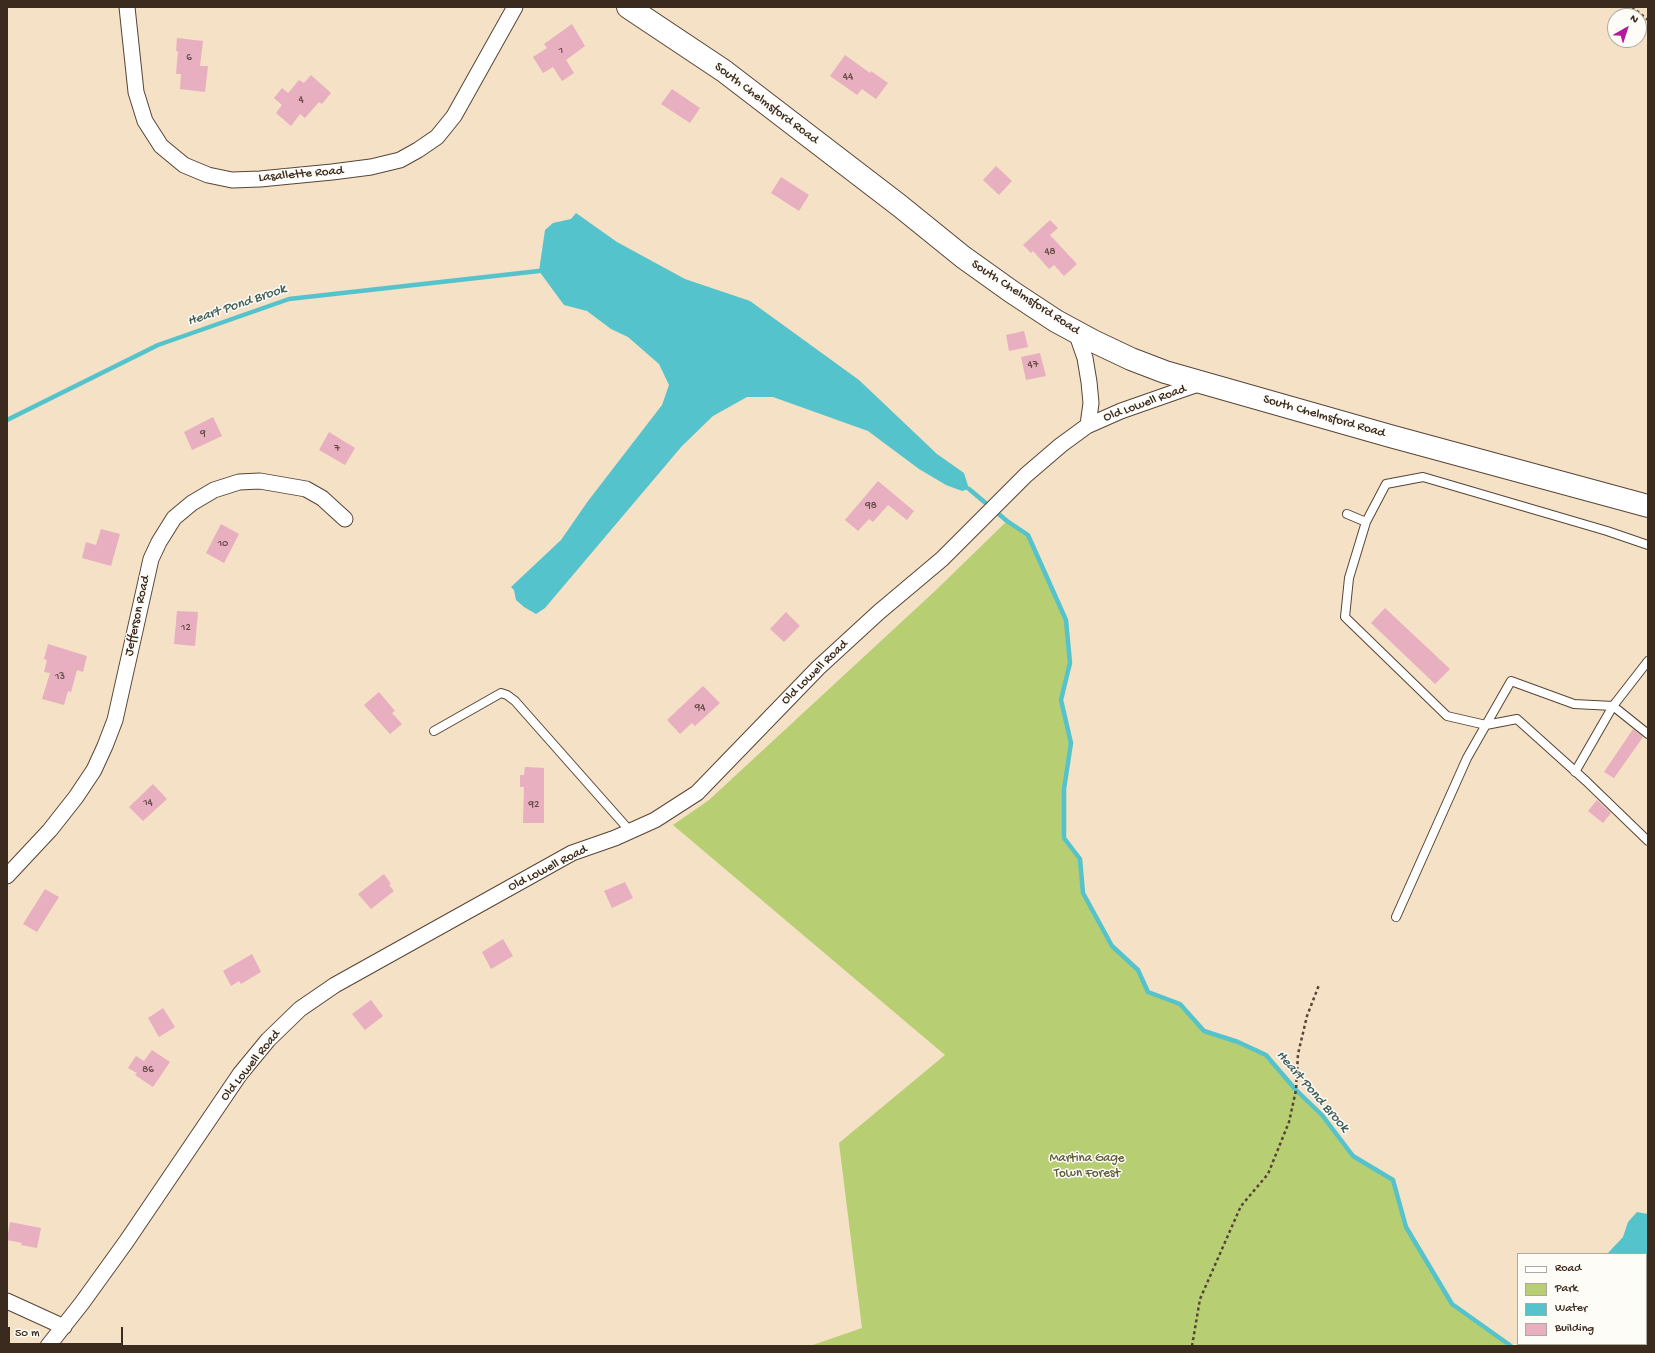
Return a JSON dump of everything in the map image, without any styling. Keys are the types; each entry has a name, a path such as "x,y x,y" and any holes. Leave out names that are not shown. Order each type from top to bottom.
{"main road":[{"name":"South Chelmsford Road","path":"628,7 724,71 900,206 963,257 1006,288 1056,321 1131,359 1165,372 1201,383 1648,506"}],"street":[{"name":"Lasallette Road","path":"127,7 136,92 145,121 161,146 184,165 208,175 232,180 260,179 371,167 400,160 418,150 437,137 454,116 515,7"},
{"name":"Old Lowell Road","path":"1076,332 1085,358 1089,382 1091,403 1088,425"},
{"name":"Old Lowell Road","path":"48,1346 64,1327 126,1242 240,1074 268,1040 300,1009 335,985 572,853 655,820 697,793 818,668 879,612 942,559 1026,475 1061,445 1088,425 1121,411 1201,383"},
{"name":"Jefferson Road","path":"7,876 50,830 76,797 94,770 115,720 151,559 159,542 174,518 192,503 214,490 240,482 260,481 306,489 322,498 345,519"},
{"path":"7,1301 64,1327"}],"lane":[{"path":"1648,545 1607,531 1423,477 1386,484 1366,522 1349,578 1345,617 1447,716 1486,724 1517,719 1648,841"},
{"path":"1347,514 1366,522"},
{"path":"1575,772 1613,706 1648,661"},
{"path":"1396,917 1467,758 1511,681 1574,704 1613,706 1648,734"},
{"path":"434,731 501,693 507,695 520,707 630,831"}],"path":[{"path":"1632,7 1648,20"},
{"path":"1192,1346 1200,1299 1242,1206 1268,1174 1289,1122 1296,1090 1298,1054 1307,1016 1319,985"}],"green space":[{"name":"Martina Gage Town Forest","path":"1007,521 1028,535 1066,620 1070,663 1061,700 1071,743 1064,789 1064,838 1080,859 1083,893 1112,946 1138,970 1148,992 1180,1004 1204,1031 1238,1042 1266,1055 1296,1090 1322,1115 1353,1156 1393,1180 1406,1227 1452,1304 1511,1346 810,1346 862,1328 839,1143 945,1055 673,825 709,800 935,591"}],"water":[{"path":"576,213 617,242 685,279 750,301 859,380 937,454 964,473 969,489 962,491 946,485 919,469 868,431 773,397 747,397 713,416 682,446 545,608 536,614 524,607 516,600 514,590 511,587 561,540 588,501 662,405 669,385 659,364 628,337 611,329 587,311 564,305 539,271 545,230 553,223 571,219"},
{"path":"1637,1212 1648,1214 1648,1346 1533,1346 1647,1345 1647,1253 1608,1253 1623,1237 1628,1222"}],"building":[{"path":"572,24 585,46 566,60 574,73 562,81 553,67 543,73 533,57 547,48 544,44"},
{"path":"177,38 203,41 200,66 208,66 205,92 180,89 181,74 176,74 178,51 176,51"},
{"path":"845,55 870,73 871,71 888,83 876,99 862,89 857,95 830,76"},
{"path":"311,75 331,93 322,104 319,102 305,118 300,114 291,126 276,113 282,105 274,98 282,88 288,93 299,80 304,83"},
{"path":"672,89 700,108 690,123 661,104"},
{"path":"996,166 1012,181 999,195 983,180"},
{"path":"781,177 809,195 799,211 771,193"},
{"path":"1050,220 1058,228 1050,235 1077,264 1064,276 1054,265 1049,269 1033,251 1031,253 1023,245"},
{"path":"1024,331 1028,347 1009,351 1006,335"},
{"path":"1040,353 1046,376 1026,380 1021,357"},
{"path":"213,417 222,436 192,450 184,432"},
{"path":"329,432 355,448 345,465 319,450"},
{"path":"878,481 914,511 907,520 888,505 873,522 869,519 858,531 845,520"},
{"path":"221,524 239,534 224,563 206,553"},
{"path":"101,529 120,534 111,566 82,558 86,542 96,545"},
{"path":"1385,608 1450,669 1435,684 1371,623"},
{"path":"177,611 198,612 195,646 174,644"},
{"path":"786,612 800,626 784,642 770,629"},
{"path":"48,644 87,656 83,672 77,670 71,692 68,691 64,705 42,699 50,673 44,672 47,660 44,659"},
{"path":"703,686 720,703 695,726 692,723 680,734 667,720"},
{"path":"379,692 395,711 392,713 402,724 390,734 364,705"},
{"path":"1633,729 1643,737 1614,778 1604,772"},
{"path":"525,767 544,768 544,823 523,823 524,787 520,787 520,775 524,775"},
{"path":"153,784 167,799 143,821 129,807"},
{"path":"1597,800 1611,813 1603,823 1588,811"},
{"path":"384,874 391,884 389,885 394,891 371,909 358,894"},
{"path":"625,882 633,898 612,908 604,891"},
{"path":"45,889 59,897 37,932 23,924"},
{"path":"503,939 513,956 491,969 482,952"},
{"path":"252,954 261,972 241,984 239,981 231,986 223,971"},
{"path":"371,1000 383,1016 365,1030 352,1014"},
{"path":"163,1008 175,1027 159,1037 148,1018"},
{"path":"152,1050 170,1062 153,1087 135,1075 137,1073 128,1068 136,1056 144,1061"},
{"path":"10,1222 41,1228 37,1248 21,1245 22,1243 7,1240"}],"waterway":[{"name":"Heart Pond Brook","path":"7,420 158,345 289,299 539,271"},
{"name":"Heart Pond Brook","path":"969,489 1007,521 1028,535 1066,620 1070,663 1061,700 1071,743 1064,789 1064,838 1080,859 1083,893 1112,946 1138,970 1148,992 1180,1004 1204,1031 1238,1042 1266,1055 1296,1090 1322,1115 1353,1156 1393,1180 1406,1227 1452,1304 1511,1346"}]}
